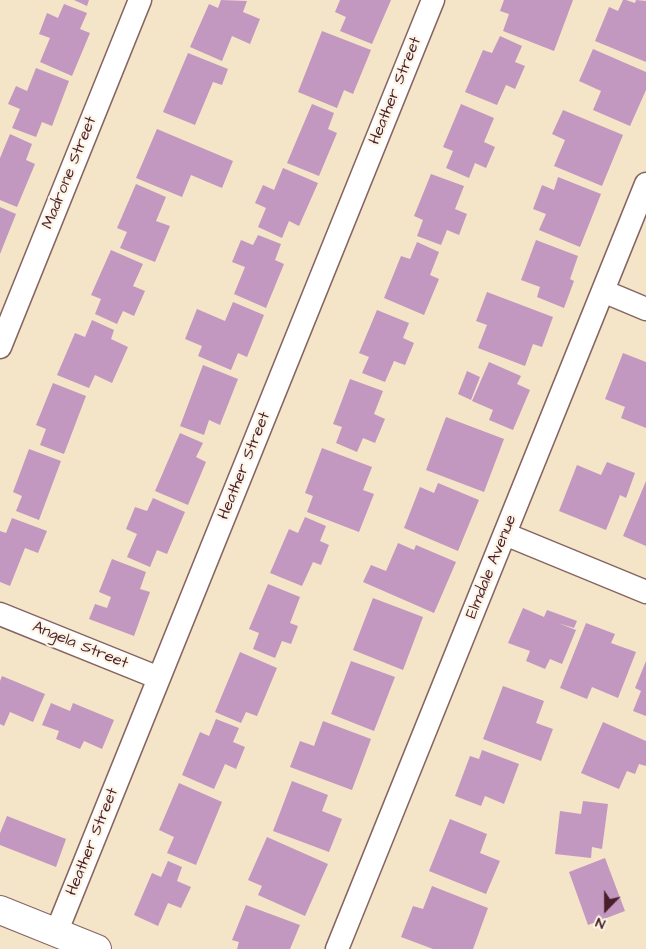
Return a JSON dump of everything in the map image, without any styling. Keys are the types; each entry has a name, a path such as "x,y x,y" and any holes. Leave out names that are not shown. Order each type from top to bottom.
{"main road":[{"path":"0,910 97,949"}],"street":[{"name":"Madrone Street","path":"0,347 140,0"},
{"name":"Heather Street","path":"56,932 433,0"},
{"name":"Elmdale Avenue","path":"337,949 646,184"},
{"path":"603,291 646,309"},
{"path":"505,534 646,592"},
{"name":"Angela Street","path":"0,614 159,678"}],"building":[{"path":"74,0 89,0 87,6"},
{"path":"221,0 247,1 243,12 260,19 250,44 232,36 222,61 190,47 209,4 218,8"},
{"path":"340,0 391,0 372,44 340,31 346,17 335,12"},
{"path":"504,0 573,0 554,51 503,31 509,14 500,11"},
{"path":"623,0 635,3 636,0 646,1 646,62 595,41 609,7 618,11"},
{"path":"64,4 87,13 80,29 90,33 72,76 40,62 50,38 39,34 47,13 58,18"},
{"path":"322,31 371,50 353,94 344,90 337,108 298,92"},
{"path":"500,36 522,46 515,62 525,66 515,89 506,85 497,105 465,92 483,50 492,53"},
{"path":"593,49 646,72 646,90 630,126 593,110 601,91 579,81"},
{"path":"188,53 228,69 222,85 213,82 195,125 163,112"},
{"path":"36,68 69,81 52,126 42,122 36,137 12,128 20,109 8,104 16,86 27,91"},
{"path":"312,104 334,113 328,129 337,133 319,176 287,163"},
{"path":"461,104 494,118 484,142 495,147 486,168 475,163 469,178 446,168 453,151 443,147"},
{"path":"563,110 623,135 602,186 554,166 565,140 552,134"},
{"path":"157,129 233,161 222,188 191,175 182,197 136,178"},
{"path":"10,134 32,144 26,160 35,164 17,207 0,200 0,158"},
{"path":"283,168 318,183 299,226 289,221 282,238 258,227 266,208 255,203 263,185 274,190"},
{"path":"431,174 464,186 455,209 467,214 459,235 447,230 441,245 417,236 423,220 414,216"},
{"path":"558,177 601,194 580,247 539,230 546,214 533,209 542,185 554,190"},
{"path":"136,184 166,197 156,221 170,226 155,262 120,248 127,232 117,228"},
{"path":"0,207 16,214 0,254"},
{"path":"258,235 281,244 275,260 284,264 266,308 234,294 245,267 232,262 241,240 253,245"},
{"path":"536,240 578,256 570,279 574,281 564,308 537,297 540,287 521,280"},
{"path":"417,242 439,252 430,275 439,279 424,315 384,298 401,256 410,259"},
{"path":"111,250 143,264 133,286 145,291 134,316 123,311 117,324 95,314 101,299 91,295"},
{"path":"487,292 553,317 542,347 533,344 525,366 478,348 487,325 476,321"},
{"path":"233,302 264,315 247,357 238,353 231,370 198,356 202,346 185,339 197,309 225,321"},
{"path":"377,310 409,323 403,338 414,343 405,365 394,361 385,382 362,373 369,357 359,353"},
{"path":"92,320 114,330 111,339 128,347 112,383 95,375 89,388 57,375 75,333 85,337"},
{"path":"623,353 646,362 646,428 621,418 625,407 605,399"},
{"path":"489,362 521,376 517,384 530,390 513,430 489,420 493,410 472,401"},
{"path":"203,365 238,379 220,425 209,420 204,435 180,426"},
{"path":"467,371 480,377 471,400 458,394"},
{"path":"350,379 383,391 374,414 385,419 375,443 363,438 357,452 336,443 342,427 333,424"},
{"path":"53,383 86,396 64,454 40,445 46,429 36,425"},
{"path":"446,417 504,439 484,492 426,470"},
{"path":"180,433 203,443 196,457 206,462 188,505 155,491"},
{"path":"322,448 372,467 363,490 374,494 359,532 307,512 313,496 305,493"},
{"path":"29,449 61,461 39,520 16,511 22,496 13,492"},
{"path":"607,462 635,473 626,498 620,495 606,530 559,511 577,465 601,475"},
{"path":"646,481 646,546 623,536"},
{"path":"438,483 479,500 458,551 404,528 420,487 434,493"},
{"path":"153,498 185,512 167,554 157,550 150,567 127,557 137,534 126,529 135,507 147,511"},
{"path":"305,517 326,526 320,541 329,545 321,565 313,562 302,586 270,573 289,529 298,533"},
{"path":"12,518 47,531 38,553 25,548 10,586 0,582 0,531 6,533"},
{"path":"398,543 414,550 416,545 456,562 434,613 363,582 371,565 386,571"},
{"path":"112,559 146,572 140,589 150,592 134,636 89,619 95,604 107,608 111,597 99,592"},
{"path":"268,584 300,597 290,623 298,626 291,644 282,641 275,658 253,649 259,633 249,629"},
{"path":"373,598 423,617 403,670 353,650"},
{"path":"523,608 544,617 547,610 577,621 574,628 558,623 576,630 562,664 550,659 545,669 526,661 530,651 508,643"},
{"path":"586,623 615,634 611,643 636,652 618,698 592,687 587,699 560,688"},
{"path":"240,652 277,668 257,716 246,712 241,723 215,712"},
{"path":"351,661 395,677 374,731 331,714"},
{"path":"646,661 646,716 633,711 641,691 635,688"},
{"path":"2,676 45,694 33,722 10,712 4,726 0,724 0,681"},
{"path":"503,686 544,701 536,723 553,729 541,761 483,739"},
{"path":"51,703 70,711 73,703 114,720 102,749 84,741 80,749 56,739 59,731 42,725"},
{"path":"216,719 239,728 233,742 245,747 236,769 225,764 214,789 182,775 200,732 209,736"},
{"path":"323,721 371,739 352,790 290,767 300,741 314,746"},
{"path":"603,722 646,741 646,766 639,764 635,774 627,771 619,789 581,773"},
{"path":"482,750 519,764 504,804 485,796 481,806 455,796 470,756 479,759"},
{"path":"292,781 328,795 322,811 342,819 329,852 273,831"},
{"path":"179,783 222,802 196,865 167,853 174,837 159,830"},
{"path":"583,801 608,804 602,849 592,847 591,858 555,854 560,811 581,814"},
{"path":"7,816 66,839 56,867 0,845 0,833"},
{"path":"450,819 487,834 480,853 500,861 486,894 429,871"},
{"path":"267,837 328,864 305,916 258,895 262,886 248,880"},
{"path":"605,858 625,911 588,925 569,872"},
{"path":"168,861 182,867 177,881 191,887 181,908 168,903 158,926 134,915 152,873 161,877"},
{"path":"432,886 488,908 473,949 433,949 401,937 413,906 423,909"},
{"path":"246,905 300,925 290,949 237,949 239,942 232,940"}]}
